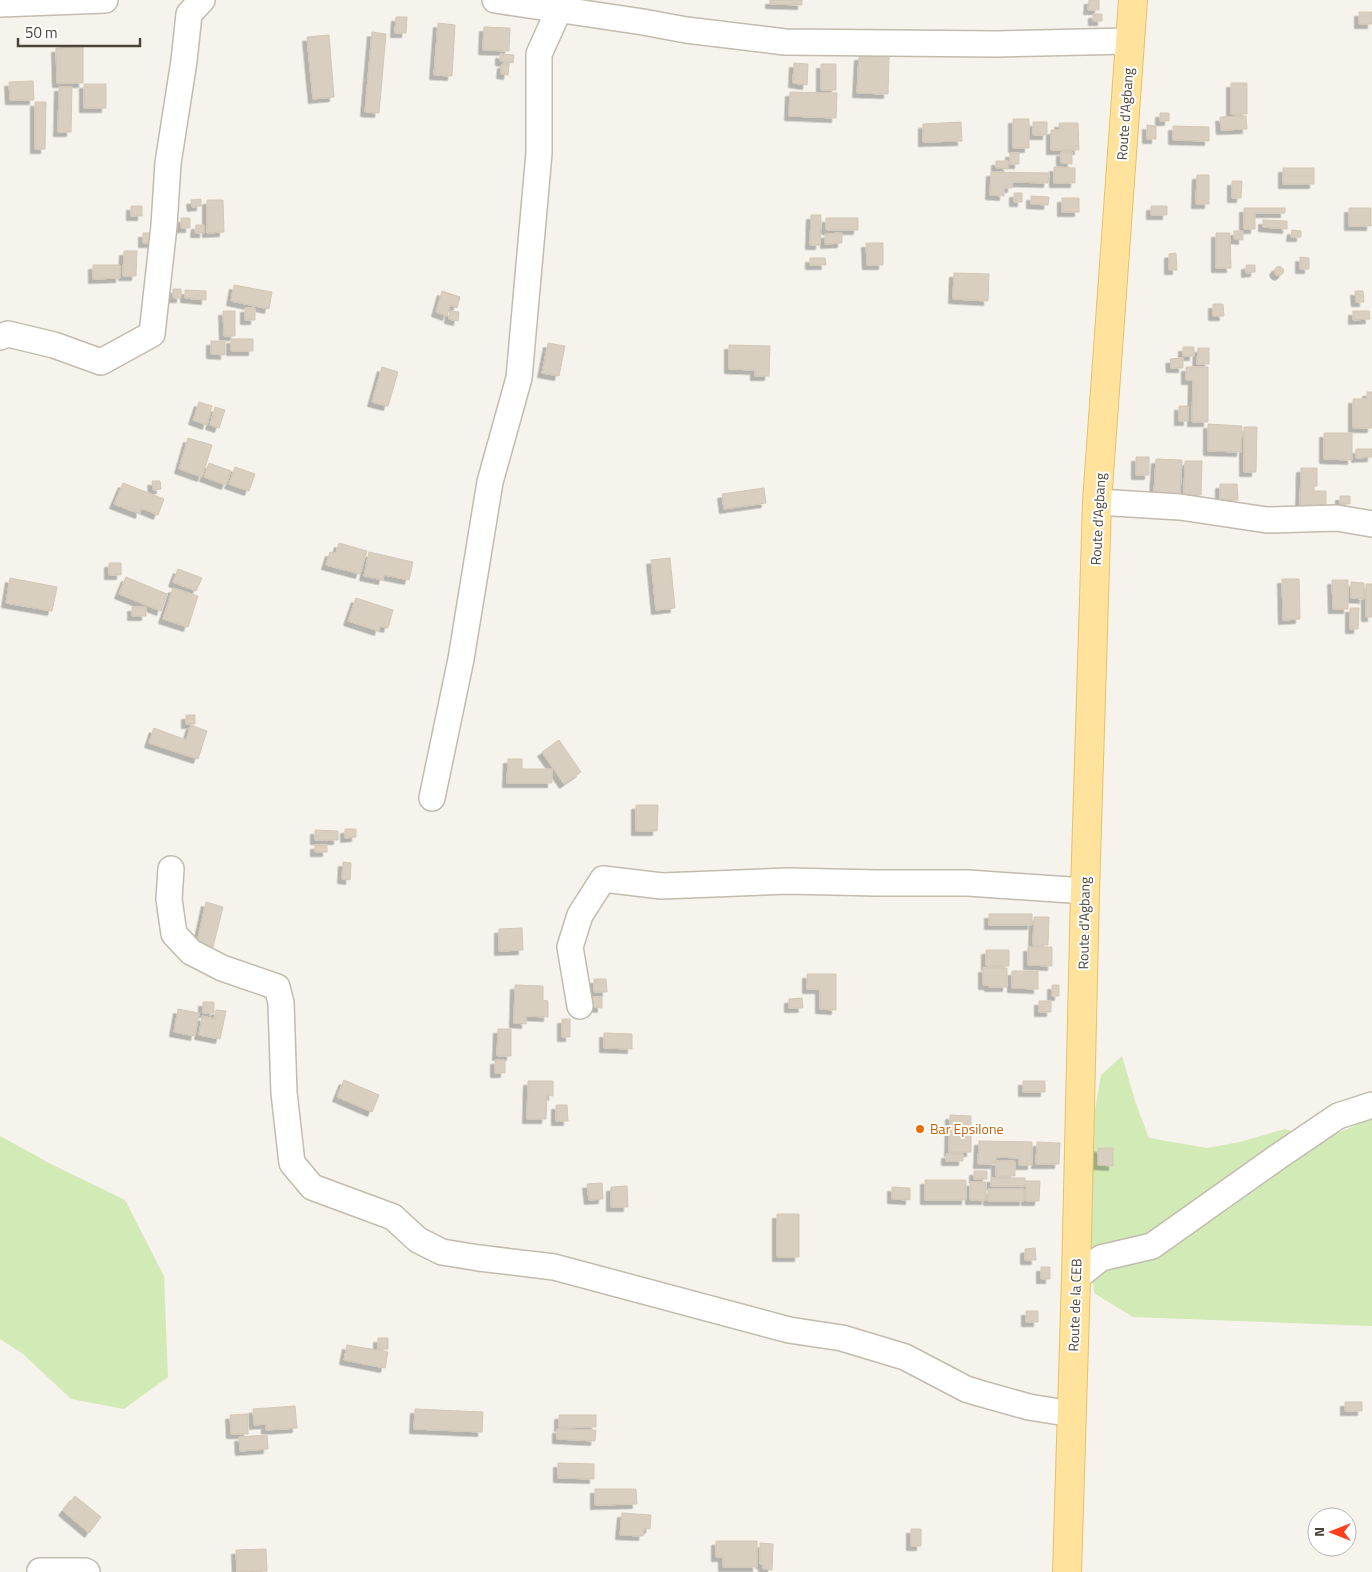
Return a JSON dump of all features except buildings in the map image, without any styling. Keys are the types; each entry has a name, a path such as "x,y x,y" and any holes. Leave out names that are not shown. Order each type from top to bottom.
{"main road":[{"name":"Route d'Agbang","path":"1082,1038 1097,502 1134,0"},
{"name":"Route de la CEB","path":"1067,1572 1082,1038"}],"street":[{"path":"0,4 105,0"},
{"path":"0,337 8,334 54,345 101,362 152,334 164,226 168,163 184,61 189,14 202,0"},
{"path":"495,0 686,30 785,42 996,44 1130,41"},
{"path":"432,798 461,659 490,482 519,378 539,153 539,54 557,14 561,10"},
{"path":"1097,502 1180,507 1267,520 1337,518 1372,524"},
{"path":"171,869 169,899 174,934 179,940 191,952 222,968 277,987 281,1003 284,1093 292,1163 312,1188 393,1217 418,1240 442,1252 554,1267 789,1330 842,1338 905,1357 966,1389 1029,1407 1072,1414"},
{"path":"580,1006 570,947 580,915 603,879 662,886 788,881 968,882 1085,891"},
{"path":"1076,1278 1101,1258 1152,1246 1338,1116 1372,1105"},
{"path":"40,1571 87,1572"}],"green space":[{"path":"1122,1056 1136,1104 1149,1138 1207,1148 1240,1142 1285,1129 1322,1140 1372,1118 1372,1326 1133,1317 1094,1293 1088,1225 1088,1150 1101,1075"},
{"path":"0,1136 51,1164 125,1200 164,1276 168,1377 124,1409 71,1399 23,1354 0,1339"}],"place":[{"name":"Bar Epsilone","path":"920,1129"}]}
